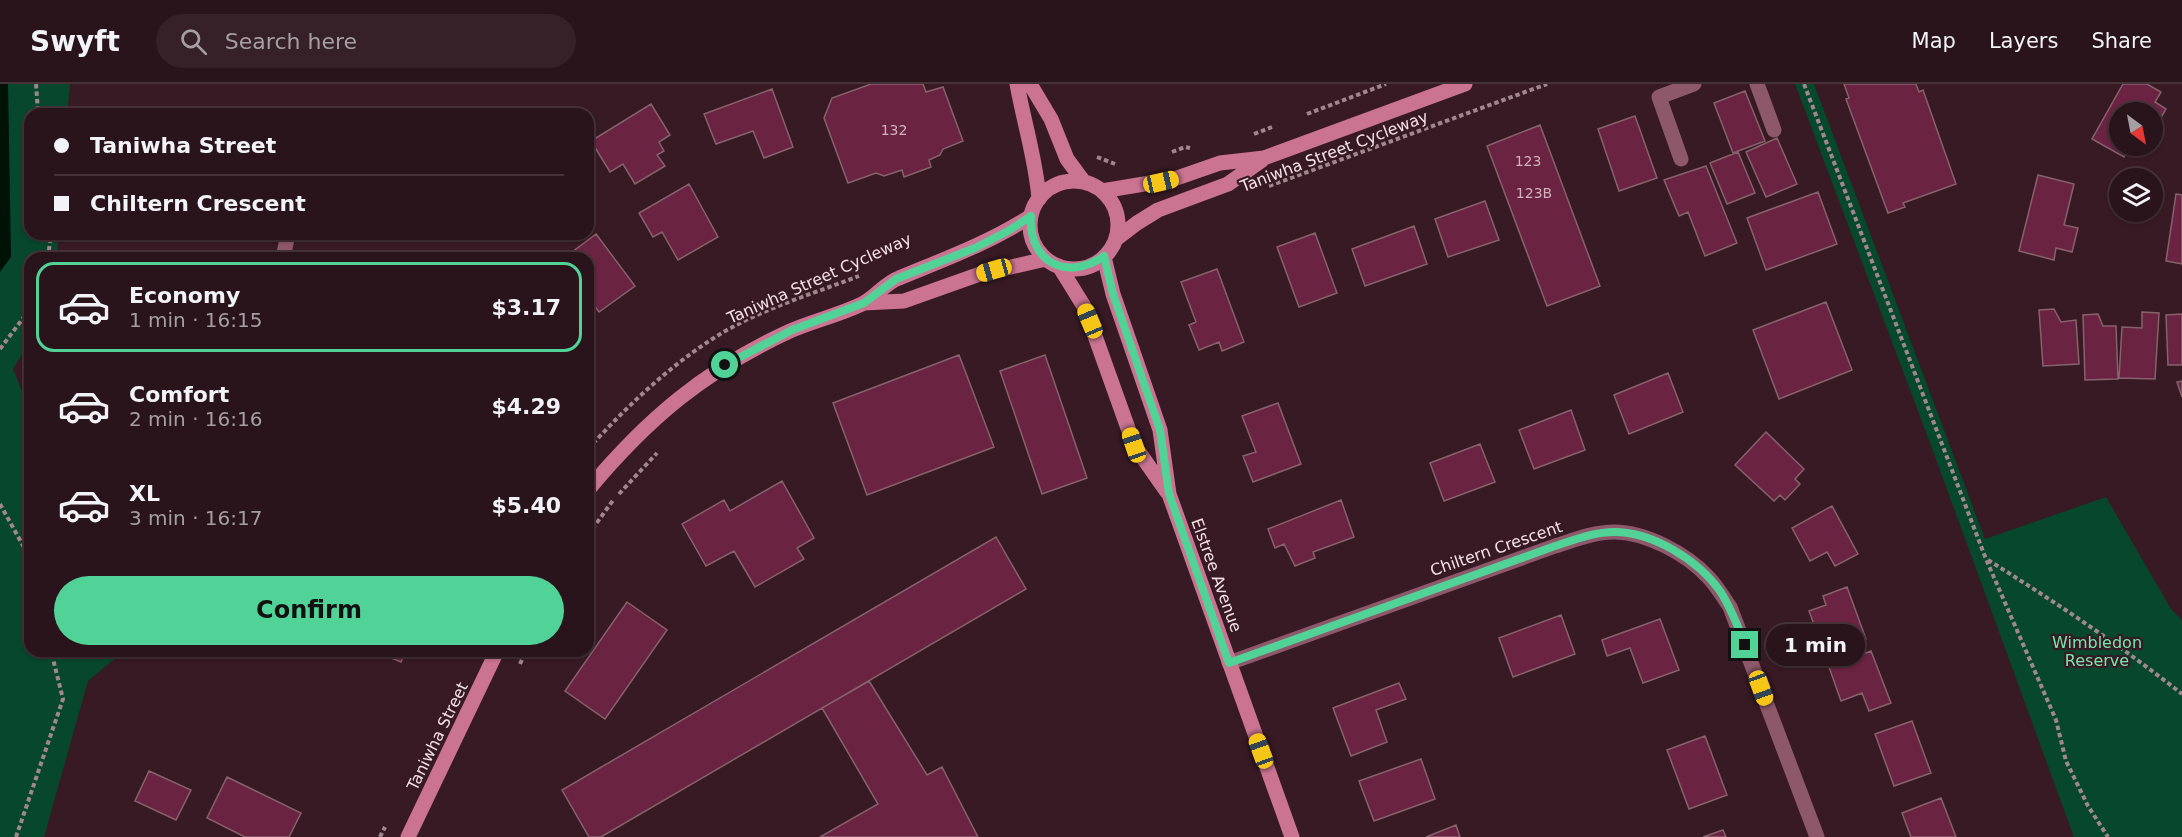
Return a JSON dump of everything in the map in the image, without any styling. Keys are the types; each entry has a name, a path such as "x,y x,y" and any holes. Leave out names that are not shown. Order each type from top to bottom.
{"main road":[{"path":"1017,84 1025,128 1033,154 1039,199"},
{"path":"1030,84 1051,119 1067,159 1084,182"},
{"path":"1102,191 1174,179 1220,163 1264,158 1465,84"},
{"path":"1116,239 1118,226 1111,201 1102,191 1084,182 1071,181 1048,190 1039,199 1031,216 1032,240 1038,250 1053,262 1071,269 1083,267 1104,256 1116,239 1158,210 1228,184 1264,158"},
{"path":"594,483 637,434 666,408 725,365 783,334 864,303 896,279 975,248 1031,216"},
{"name":"Elstree Avenue","path":"1104,256 1113,294 1160,430 1169,494 1292,837"},
{"path":"864,303 904,302 980,274 1053,262"},
{"name":"Elstree Avenue","path":"1053,262 1074,288 1088,316 1134,445 1169,494"},
{"name":"Taniwha Street","path":"408,837 494,657"}],"street":[{"path":"1681,159 1659,97 1695,84"},
{"path":"1757,84 1774,130"},
{"name":"Chiltern Crescent","path":"1229,663 1588,536 1614,532 1650,539 1668,547 1702,571 1720,591 1730,607 1817,837"}],"path":[{"path":"36,84 38,108"},
{"path":"1298,117 1386,84"},
{"name":"Taniwha Street Cycleway","path":"1262,188 1547,84"},
{"path":"1804,84 1986,559 2056,720 2066,761 2088,806 2108,837"},
{"path":"1245,137 1277,125"},
{"path":"1166,154 1185,147 1194,150"},
{"path":"1093,155 1114,164 1126,164"},
{"name":"Taniwha Street Cycleway","path":"594,442 620,414 677,365 728,330 770,310 865,274"},
{"path":"0,349 24,317"},
{"path":"594,527 616,498 660,451"},
{"path":"0,504 24,547"},
{"path":"1986,559 2060,605 2182,694"},
{"path":"16,837 63,699 52,657"}],"green space":[{"path":"0,84 70,84 68,108 24,108 24,240 58,240 58,252 24,252 24,351 13,369 24,396 24,657 117,657 88,681 44,837 0,837"},
{"name":"Wimbledon Reserve","path":"1795,84 1814,84 1985,539 2106,497 2171,609 2182,620 2182,837 2074,837 1930,443"}],"shaded area":[{"path":"0,84 8,84 11,257 0,272"}],"building":[{"path":"871,84 923,84 926,92 943,87 963,141 943,149 940,155 929,160 931,167 904,177 902,170 884,176 876,173 848,183 824,118 832,98"},
{"path":"1844,84 1916,84 1919,92 1923,90 1956,184 1903,203 1905,207 1888,213 1846,99 1849,98"},
{"path":"2123,84 2147,84 2161,92 2155,102 2113,102"},
{"path":"772,89 793,147 764,158 753,131 716,144 704,114"},
{"path":"1745,91 1765,141 1733,153 1714,103"},
{"path":"651,104 670,135 659,142 664,151 657,155 665,166 635,184 623,164 610,172 594,146 594,139"},
{"path":"2109,109 2109,149 2092,139"},
{"path":"1635,116 1657,178 1619,191 1598,129"},
{"path":"1540,125 1600,286 1547,306 1487,146"},
{"path":"1777,138 1797,184 1766,197 1746,152"},
{"path":"1738,152 1755,193 1727,204 1710,163"},
{"path":"1706,166 1737,243 1705,256 1688,212 1679,216 1664,180"},
{"path":"2038,175 2074,184 2064,225 2078,228 2072,252 2056,248 2054,260 2019,251"},
{"path":"689,184 718,237 678,260 662,232 653,237 639,213"},
{"path":"1818,192 1837,244 1766,270 1747,218"},
{"path":"2176,194 2182,195 2182,264 2166,261"},
{"path":"1485,201 1499,240 1448,257 1435,219"},
{"path":"1414,226 1427,264 1365,286 1352,249"},
{"path":"1315,233 1337,293 1299,307 1277,247"},
{"path":"596,234 635,286 599,312 594,305 594,252 572,252 588,240 594,240"},
{"path":"1217,269 1244,342 1222,351 1219,342 1199,350 1189,325 1196,322 1181,282"},
{"path":"1826,302 1852,370 1779,399 1753,330"},
{"path":"2054,309 2061,322 2076,320 2079,364 2043,366 2039,310"},
{"path":"2142,312 2159,313 2155,379 2119,378 2122,327 2142,328"},
{"path":"2098,314 2103,326 2116,326 2118,379 2085,380 2083,315"},
{"path":"2182,314 2182,365 2168,365 2166,315"},
{"path":"959,355 994,447 867,495 833,403"},
{"path":"1045,355 1087,478 1042,494 1000,371"},
{"path":"1668,373 1683,412 1629,434 1614,395"},
{"path":"2182,381 2182,397 2177,382"},
{"path":"1278,403 1301,464 1253,482 1243,456 1256,452 1242,416"},
{"path":"1571,410 1585,450 1534,469 1519,430"},
{"path":"1766,432 1804,469 1795,479 1800,484 1785,500 1780,495 1774,501 1735,465"},
{"path":"1480,444 1495,482 1444,501 1430,463"},
{"path":"782,481 814,538 797,548 804,559 755,587 734,551 706,566 682,524 724,500 730,511"},
{"path":"1341,500 1354,537 1313,552 1315,558 1295,566 1284,544 1275,548 1268,529"},
{"path":"1832,506 1858,554 1835,566 1827,552 1810,561 1792,528"},
{"path":"996,537 1026,589 601,837 589,837 562,790"},
{"path":"1847,587 1866,639 1825,654 1809,611 1826,605 1823,596"},
{"path":"627,602 667,630 605,719 565,691 589,657 594,657 594,649"},
{"path":"1561,615 1575,654 1513,677 1499,638"},
{"path":"1660,619 1679,670 1643,683 1630,648 1607,656 1602,640"},
{"path":"1871,651 1891,703 1869,711 1862,693 1841,701 1829,667"},
{"path":"389,657 403,657 401,662"},
{"path":"869,681 927,775 942,767 978,837 820,837 878,804 822,708"},
{"path":"1399,683 1406,699 1376,710 1387,742 1351,756 1333,708"},
{"path":"1912,721 1931,773 1894,786 1875,734"},
{"path":"1705,736 1727,795 1689,809 1667,750"},
{"path":"1421,759 1435,799 1374,821 1359,781"},
{"path":"149,771 191,790 176,820 135,801"},
{"path":"227,777 301,813 289,837 245,837 207,818"},
{"path":"1941,798 1956,837 1911,837 1902,813"},
{"path":"1456,825 1460,837 1426,837"},
{"path":"1723,830 1726,837 1703,837"}],"route":[{"path":"725,365 792,330 864,303 896,279 975,248 1031,216 1032,240 1046,259 1071,269 1094,263 1104,256 1126,335 1160,430 1169,494 1229,663 1555,546 1588,536 1614,532 1650,539 1668,547 1702,571 1710,578 1730,607 1745,645"}]}
